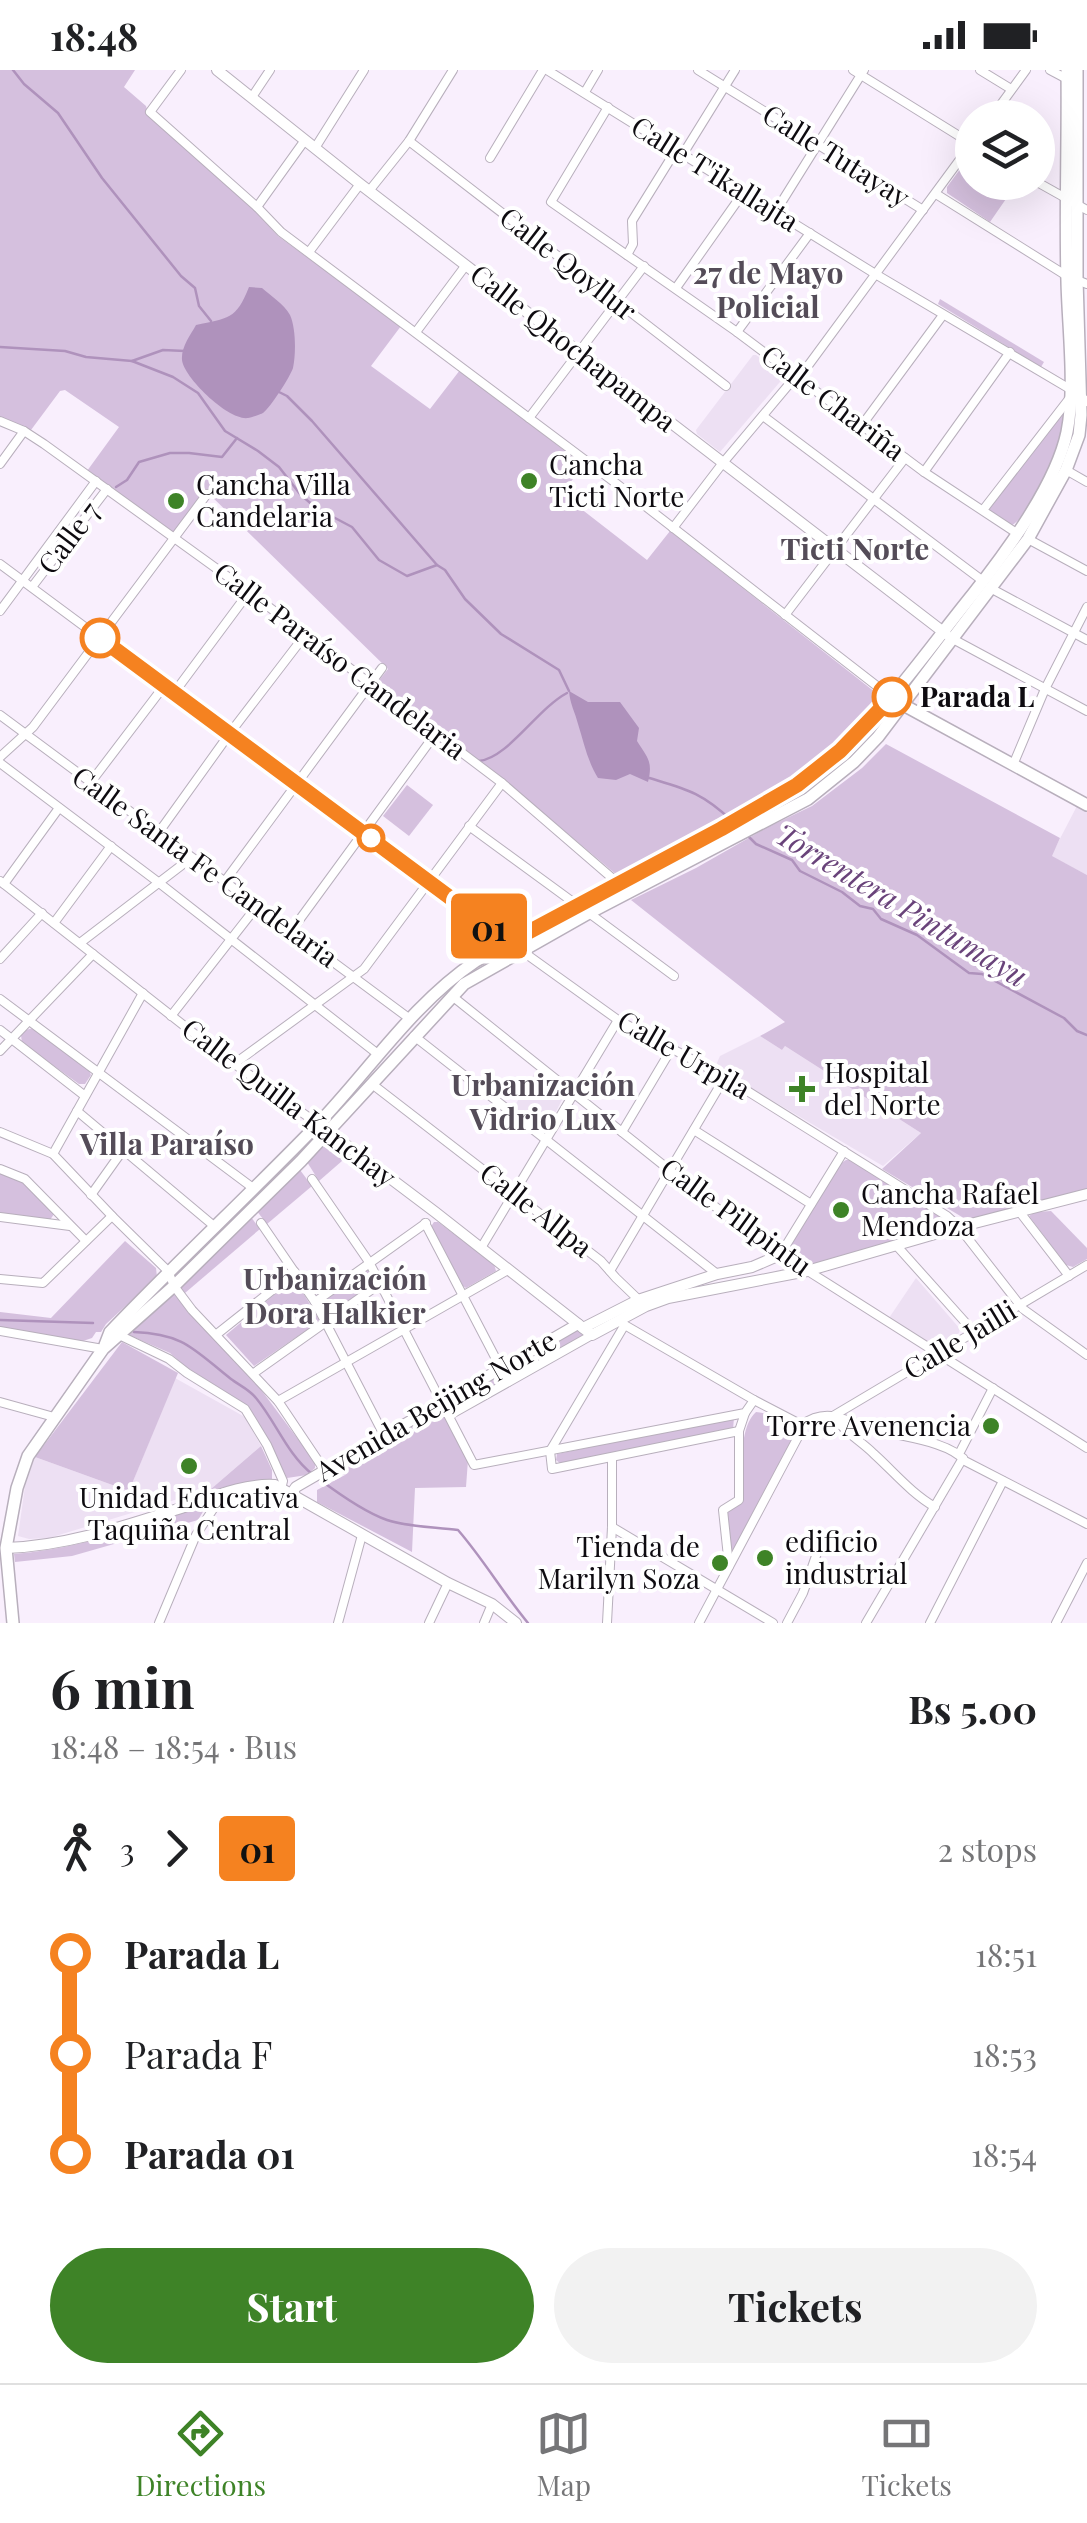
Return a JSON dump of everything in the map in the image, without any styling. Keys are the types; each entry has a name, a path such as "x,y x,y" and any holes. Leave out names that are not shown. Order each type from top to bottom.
{"main road":[{"path":"1070,73 1082,136 1077,206"},
{"path":"13,1623 3,1548 16,1488 28,1456 115,1334 168,1271 253,1188 372,1084 452,996 474,978 588,913 808,799 832,781 878,738 897,701 1023,536 1066,470 1079,435 1077,206 1070,73"},
{"path":"1023,536 1079,400"},
{"path":"897,701 1087,805"},
{"path":"115,1334 174,1286 323,1128 410,1019 457,974 797,785 897,701"}],"street":[{"path":"181,70 150,112 281,232 897,701"},
{"name":"Calle Qhochapampa","path":"217,70 947,635 1087,711"},
{"path":"252,97 270,70"},
{"path":"315,148 364,70"},
{"path":"308,252 410,141 453,70"},
{"path":"490,158 545,70"},
{"name":"Calle T'ikallajta","path":"545,70 877,275 1010,352 1079,400"},
{"path":"584,92 598,70"},
{"name":"Calle Tutayay","path":"698,70 923,210"},
{"path":"627,255 633,244 632,221 734,70"},
{"path":"980,70 1010,90"},
{"path":"1003,100 1026,70"},
{"path":"1050,70 1070,73"},
{"path":"776,211 859,72 955,132"},
{"name":"Calle Chariña","path":"608,107 551,202 738,332 924,472 1023,536 1087,571"},
{"path":"257,206 305,140"},
{"name":"Calle Qoyllur","path":"410,141 726,386"},
{"path":"673,528 722,464 798,377 955,167"},
{"path":"676,288 743,193"},
{"path":"1055,193 1077,206"},
{"name":"Calle Tutayay","path":"936,194 1077,280"},
{"path":"738,332 810,233"},
{"path":"416,332 466,265"},
{"path":"530,418 644,266"},
{"path":"862,425 943,314"},
{"path":"924,472 1010,352"},
{"path":"983,510 1079,400"},
{"path":"763,416 987,585 1087,640"},
{"name":"Calle Paraíso Candelaria","path":"0,421 24,431 249,592 502,783 619,884"},
{"path":"0,464 24,431"},
{"path":"784,616 905,458"},
{"path":"1066,470 1087,482"},
{"name":"Calle 7","path":"0,612 96,481"},
{"name":"Calle 7","path":"32,587 107,489"},
{"path":"207,494 33,727 0,760 379,1056"},
{"name":"Calle Urpila","path":"0,564 618,1020 725,1077 946,1216 1019,1304 1087,1355"},
{"path":"174,692 249,592"},
{"path":"1012,765 1045,688 1087,607"},
{"path":"159,832 305,636"},
{"path":"225,880 382,668"},
{"path":"91,782 164,686"},
{"name":"Calle Santa Fe Candelaria","path":"0,715 410,1019"},
{"path":"292,930 436,733"},
{"path":"234,1064 364,969 502,783"},
{"path":"2,882 58,808"},
{"path":"470,826 578,905"},
{"path":"54,923 111,846"},
{"path":"80,943 192,858"},
{"name":"Calle Quilla Kanchay","path":"2,882 171,1016 435,1212 584,1329"},
{"path":"171,1016 258,906"},
{"path":"0,958 42,912"},
{"path":"588,913 674,976"},
{"path":"0,1051 94,954"},
{"path":"53,1154 143,993"},
{"name":"Calle Pillpintu","path":"452,996 767,1248 1087,1448"},
{"path":"0,999 253,1188"},
{"path":"481,1248 618,1020"},
{"path":"0,1030 85,1096"},
{"path":"414,1036 717,1274"},
{"path":"622,1132 672,1048"},
{"path":"610,1271 725,1077"},
{"name":"Calle Allpa","path":"372,1084 602,1261 642,1303"},
{"path":"77,1112 214,1226"},
{"path":"694,1130 811,1204"},
{"path":"0,1132 53,1154 168,1271 192,1310 278,1401 318,1475"},
{"path":"91,1195 123,1150"},
{"path":"780,1255 844,1151"},
{"path":"0,1169 26,1179 86,1241"},
{"path":"312,1178 381,1283 474,1464 745,1414"},
{"name":"Avenida Beijing Norte","path":"450,1414 508,1382 584,1329 623,1322 642,1303 807,1271 958,1226 1087,1194"},
{"path":"1019,1211 1070,1276"},
{"path":"315,1302 435,1212"},
{"path":"0,1279 42,1283 112,1216"},
{"path":"0,1217 72,1226"},
{"path":"261,1223 315,1302 384,1437"},
{"path":"425,1223 508,1382"},
{"path":"896,1245 973,1331"},
{"name":"Avenida Beijing Norte","path":"286,1492 502,1370 584,1329 717,1274 752,1267 780,1255"},
{"name":"Calle Jailli","path":"802,1425 819,1416 833,1416 1087,1265"},
{"path":"278,1401 508,1270"},
{"path":"218,1334 295,1272"},
{"path":"254,1373 381,1283"},
{"path":"699,1623 802,1425 623,1322 550,1452 552,1469 740,1431"},
{"path":"0,1330 104,1349"},
{"path":"115,1334 169,1358 245,1410 267,1444 286,1492"},
{"path":"1077,1348 1087,1344"},
{"path":"866,1623 934,1507 993,1388"},
{"path":"729,1566 723,1510 738,1500 740,1431 754,1400"},
{"path":"0,1402 54,1417"},
{"path":"833,1416 944,1447 1087,1524"},
{"path":"833,1416 844,1432 934,1507"},
{"path":"869,1449 879,1431"},
{"path":"607,1623 612,1458"},
{"path":"930,1623 1002,1480"},
{"path":"3,1548 60,1543 223,1494 274,1485 448,1584 492,1604 516,1623"},
{"path":"160,1623 196,1535 223,1494"},
{"path":"612,1527 773,1623"},
{"path":"338,1623 362,1535"},
{"path":"786,1623 803,1593 817,1553"},
{"path":"1056,1623 1087,1563"},
{"path":"429,1623 448,1584"},
{"path":"484,1623 492,1604"}],"shaded area":[{"path":"0,70 135,70 124,87 146,106 149,117 241,196 278,236 401,326 371,366 430,409 460,370 583,465 562,494 647,560 670,531 881,700 827,756 782,788 618,876 504,780 377,683 388,669 205,490 173,533 87,471 119,427 65,390 60,391 31,430 0,417"},
{"path":"955,176 955,198 947,193"},
{"path":"957,200 1005,200 990,222"},
{"path":"249,287 262,288 290,315 295,349 293,368 280,392 263,413 248,418 230,413 209,397 190,377 182,355 196,325 230,316"},
{"path":"940,299 1044,362 1041,367 938,304"},
{"path":"753,355 785,376 720,452 696,430"},
{"path":"1063,411 1059,440 1047,474 1030,506 1011,526 989,508"},
{"path":"569,691 588,702 620,702 639,728 637,741 650,765 648,782 630,774 616,780 598,778"},
{"path":"886,744 1060,838 1052,856 1087,875 1087,1189 967,1220 882,1169 921,1133 785,1046 782,1050 760,1036 785,1022 631,900 812,806"},
{"path":"407,785 433,805 409,836 383,816"},
{"path":"1077,806 1087,811 1087,875 1051,856"},
{"path":"33,1028 88,1068 91,1075 85,1084 79,1084 22,1043 21,1035"},
{"name":"Hospital del Norte","path":"760,1036 782,1050 785,1046 921,1133 883,1166 716,1065 720,1056"},
{"path":"537,1069 565,1094 546,1131 514,1107"},
{"path":"328,1139 350,1154 319,1181 307,1162"},
{"path":"846,1160 942,1218 942,1228 816,1265 804,1264 790,1255 789,1248"},
{"path":"300,1170 312,1186 267,1224 256,1210"},
{"path":"0,1172 26,1183 54,1214 50,1220 0,1215"},
{"path":"1051,1211 1087,1248 1087,1259 1073,1267 1066,1265 1029,1216"},
{"path":"251,1217 260,1229 185,1293 180,1288"},
{"path":"434,1222 494,1264 496,1271 466,1288 463,1286 432,1228"},
{"path":"125,1241 156,1268 157,1277 101,1332 83,1341 0,1327 0,1312 51,1318"},
{"path":"367,1269 375,1283 327,1316 320,1303"},
{"path":"294,1278 320,1321 254,1366 226,1335"},
{"path":"916,1278 960,1329 936,1347 889,1318"},
{"path":"173,1293 250,1375 315,1462 315,1468 307,1475 287,1478 248,1406 170,1353 129,1335"},
{"path":"578,1330 586,1336 452,1410 449,1405"},
{"path":"122,1342 178,1373 129,1491 35,1457"},
{"name":"Unidad Educativa Taquiña Central","path":"175,1378 245,1417 261,1446 211,1489 49,1538 18,1536 25,1486 35,1457 129,1491"},
{"path":"443,1408 468,1460 466,1487 415,1488 412,1552 317,1502 317,1490 345,1475 333,1471"},
{"path":"756,1412 779,1419 797,1435 731,1551 726,1510 742,1503 743,1441"},
{"path":"734,1417 733,1430 561,1464 556,1460 557,1454"},
{"path":"261,1446 272,1479 211,1489"},
{"path":"207,1505 198,1520 72,1556 15,1562 14,1554 88,1542"}],"waterway":[{"name":"Torrentera Pintumayu","path":"13,70 58,113 102,178 195,288 199,306 211,321"},
{"path":"0,347 132,361 163,350 185,351"},
{"path":"132,361 173,377 198,393 225,431 279,467 316,508 352,527 379,560 407,576 437,565"},
{"name":"Torrentera Pintumayu","path":"279,392 312,421 445,570 465,599 501,634 559,670 569,691"},
{"path":"116,487 127,480 139,462 170,453 222,457 237,438"},
{"path":"479,761 501,751 567,693"},
{"name":"Torrentera Pintumayu","path":"646,777 692,792 731,820"},
{"name":"Torrentera Pintumayu","path":"748,836 756,844 792,860 800,871 842,892 860,906 873,909 881,919 917,935 969,973 982,974 1064,1018 1087,1035"},
{"path":"0,1320 93,1323"},
{"path":"134,1332 165,1336 188,1345 251,1392 312,1474"},
{"path":"319,1479 387,1520 458,1530 528,1623"}],"bus line":[{"name":"01","path":"100,638 510,942 797,785 840,751 892,697"}],"place":[{"name":"Cancha Ticti Norte","path":"529,481"},
{"name":"Cancha Villa Candelaria","path":"176,501"},
{"name":"Parada L","path":"892,697"},
{"name":"Hospital del Norte","path":"802,1089"},
{"name":"Cancha Rafael Mendoza","path":"841,1210"},
{"name":"Torre Avenencia","path":"991,1426"},
{"name":"Unidad Educativa Taquiña Central","path":"189,1466"},
{"name":"edificio industrial","path":"765,1558"},
{"name":"Tienda de Marilyn Soza","path":"720,1563"}],"district":[{"name":"27 de Mayo Policial","path":"768,291"},
{"name":"Ticti Norte","path":"855,550"},
{"name":"Urbanización Vidrio Lux","path":"543,1103"},
{"name":"Villa Paraíso","path":"167,1145"},
{"name":"Urbanización Dora Halkier","path":"335,1297"}]}
